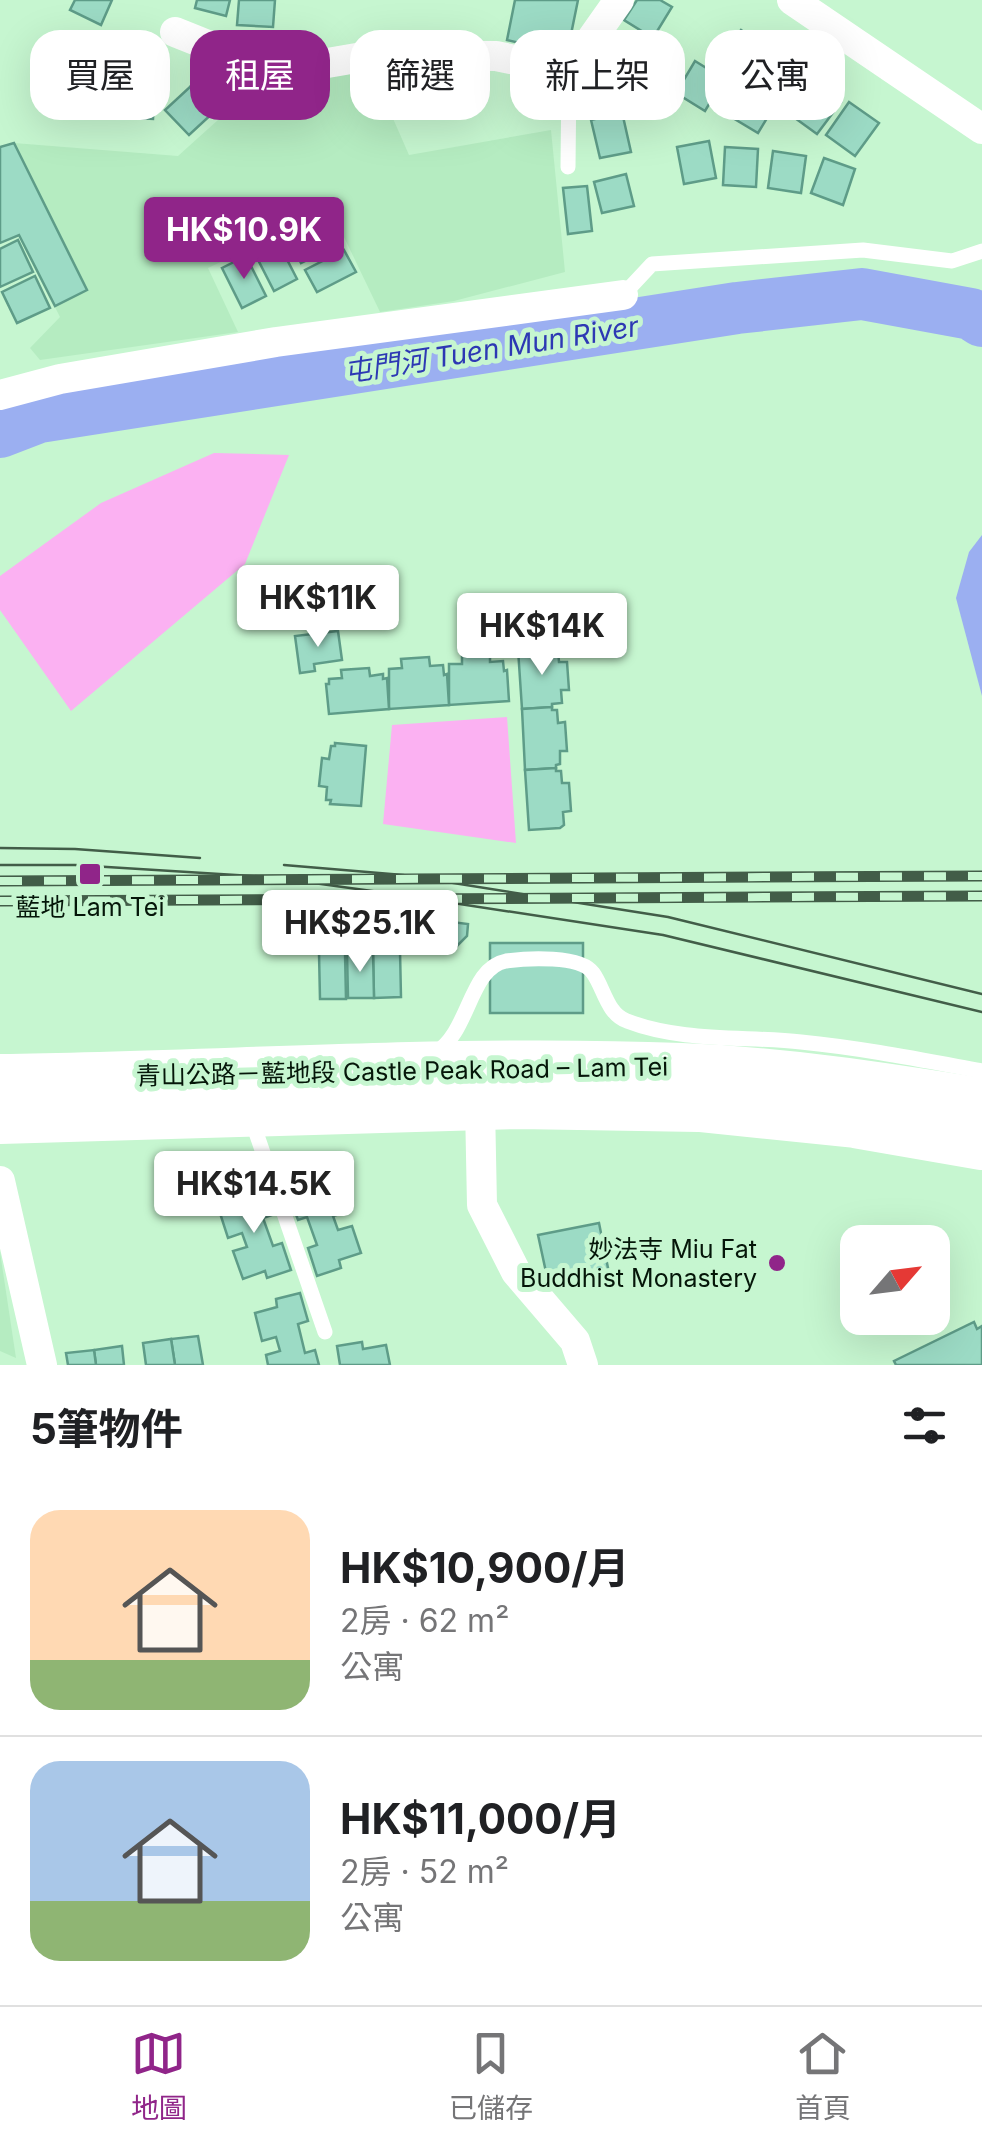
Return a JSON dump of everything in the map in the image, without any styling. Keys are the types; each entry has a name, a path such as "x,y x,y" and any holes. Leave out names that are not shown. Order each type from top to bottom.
{"main road":[{"name":"青山公路－藍地段 Castle Peak Road – Lam Tei","path":"0,1078 505,1065 716,1068 850,1081 982,1102"},
{"name":"青山公路－藍地段 Castle Peak Road – Lam Tei","path":"0,1120 480,1106 699,1108 855,1124 982,1146"}],"street":[{"path":"598,30 619,0"},
{"path":"792,0 982,128"},
{"path":"175,32 275,72 374,54 510,59"},
{"path":"0,395 60,379 276,342 623,296"},
{"path":"480,1106 482,1205 516,1272 575,1341 583,1365"},
{"path":"0,1181 42,1365"}],"lane":[{"path":"568,120 568,167"},
{"path":"623,296 652,264 863,250 952,261 982,251"},
{"path":"409,1067 440,1051 462,1025 483,972 503,961 574,960 592,969 606,1001 623,1020 679,1033 802,1042 982,1071"},
{"path":"249,1112 325,1332"}],"shaded area":[{"path":"350,69 350,120 394,120 409,155 551,130 565,272 454,301 380,312 331,210 208,268 238,332 40,360 30,348 60,317 19,236 0,243 0,147 14,143 178,156 218,120 330,120 330,72"},
{"path":"214,453 289,455 245,564 71,711 0,610 0,576 101,503"},
{"path":"507,717 516,843 383,824 392,725"},
{"path":"0,1252 16,1358 0,1351"}],"water":[{"path":"982,535 982,696 956,598 969,552"}],"building":[{"path":"75,0 112,0 101,25 70,10"},
{"path":"197,0 230,0 226,16 195,8"},
{"path":"239,0 275,0 273,27 237,25"},
{"path":"515,0 578,0 572,30 510,30 510,41 507,40"},
{"path":"637,0 660,0 672,7 658,30 640,30 624,20"},
{"path":"695,61 705,67 705,111 685,99 685,78"},
{"path":"190,87 190,120 205,120 189,135 170,115 170,105"},
{"path":"849,102 879,123 855,156 826,135 836,120 845,120"},
{"path":"591,120 624,120 631,152 600,158"},
{"path":"736,120 766,120 758,133"},
{"path":"798,120 828,120 817,134"},
{"path":"709,141 716,178 684,184 677,147"},
{"path":"14,143 87,290 55,306 19,235 0,243 0,147"},
{"path":"725,147 758,149 756,187 723,185"},
{"path":"773,151 806,156 801,193 768,188"},
{"path":"824,158 855,169 843,205 811,193"},
{"path":"626,174 634,206 602,213 594,182"},
{"path":"587,186 592,231 568,234 563,188"},
{"path":"324,218 337,245 301,263 288,237"},
{"path":"18,240 33,272 0,287 0,249"},
{"path":"277,240 297,279 274,291 254,252"},
{"path":"344,250 356,272 317,292 305,270"},
{"path":"246,256 266,296 242,308 222,268"},
{"path":"35,276 50,308 17,323 2,292"},
{"path":"338,631 342,660 314,664 315,671 300,673 295,636"},
{"path":"518,649 558,649 559,662 567,662 569,690 561,690 562,703 522,709"},
{"path":"490,653 490,662 503,661 504,671 507,670 509,701 449,705 449,664 462,664 462,655"},
{"path":"429,657 430,666 443,665 444,675 447,674 449,705 389,709 389,669 402,668 401,659"},
{"path":"369,668 370,676 383,674 383,679 387,678 389,709 329,714 329,679 342,678 341,670"},
{"path":"522,709 557,710 558,723 565,722 567,751 560,751 556,768 525,770"},
{"path":"335,743 366,746 361,806 330,804 331,800 326,800 327,787 319,786 322,758 329,759"},
{"path":"525,770 561,771 562,783 569,783 571,811 563,812 564,825 560,828 529,830"},
{"path":"428,919 468,924 467,936 451,952 430,952"},
{"path":"490,943 583,943 583,1013 490,1013"},
{"path":"400,951 401,997 374,998 373,952"},
{"path":"345,952 346,999 320,999 319,953"},
{"path":"347,952 373,952 374,998 348,998"},
{"path":"337,1184 347,1212 333,1216 338,1230 352,1226 361,1253 339,1260 341,1268 317,1276 308,1248 317,1245 307,1217 298,1220 288,1193 313,1185 315,1192"},
{"path":"263,1187 272,1215 263,1218 273,1246 282,1243 291,1270 267,1278 265,1271 243,1279 233,1251 247,1247 242,1233 228,1238 219,1210 241,1203 239,1196"},
{"path":"599,1223 609,1273 549,1286 538,1235"},
{"path":"300,1293 308,1321 298,1324 305,1353 315,1350 319,1365 268,1365 266,1355 280,1351 276,1337 262,1341 255,1313 277,1307 276,1299"},
{"path":"974,1322 977,1329 982,1326 982,1365 896,1365 894,1361"},
{"path":"198,1336 203,1365 175,1365 171,1339"},
{"path":"171,1339 175,1365 146,1365 143,1343"},
{"path":"362,1342 363,1349 386,1345 390,1365 340,1365 337,1346"},
{"path":"122,1346 124,1365 96,1365 94,1350"},
{"path":"94,1350 96,1365 68,1365 66,1353"}],"waterway":[{"name":"屯門河 Tuen Mun River","path":"0,432 39,417 737,308 862,294 971,314 982,321"}],"tram line":[{"path":"0,848 200,858"},
{"path":"0,865 75,865 270,877 401,895 663,935 982,1012"},
{"path":"284,865 403,875 668,917 982,994"}],"railway":[{"path":"0,881 982,876"},
{"path":"0,901 982,896"}],"place":[{"name":"藍地 Lam Tei","path":"90,874"},
{"name":"妙法寺 Miu Fat Buddhist Monastery","path":"777,1263"}]}
